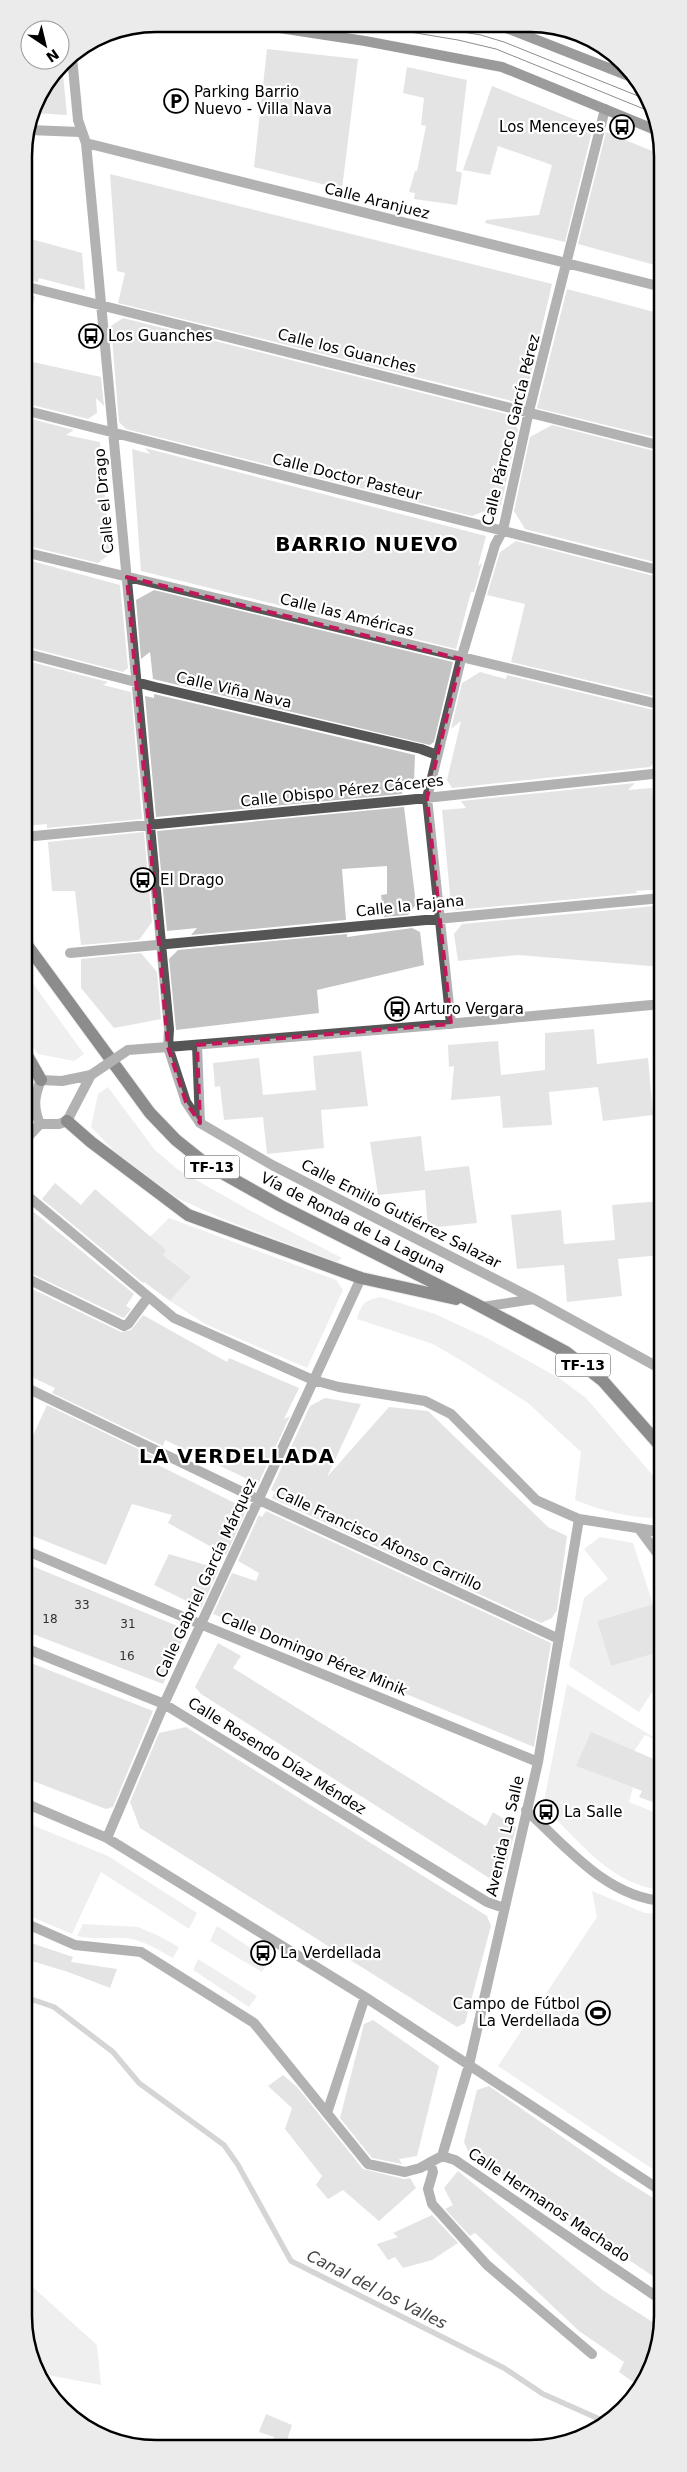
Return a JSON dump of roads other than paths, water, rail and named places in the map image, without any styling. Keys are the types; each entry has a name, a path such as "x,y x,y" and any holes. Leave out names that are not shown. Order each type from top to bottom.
{"main road":[{"path":"516,32 623,74"},
{"path":"310,33 502,67 651,128"},
{"name":"Vía de Ronda de La Laguna","path":"33,953 150,1113 176,1140 206,1164 280,1206 478,1305 566,1352 603,1381 654,1439"},
{"path":"33,1066 41,1080"},
{"path":"67,1120 91,1142 188,1215 361,1278 478,1305"}],"street":[{"name":"Calle el Drago","path":"73,65 80,132 86,143 170,1030 168,1047"},
{"name":"Calle Párroco García Pérez","path":"451,1024 427,798 461,659 495,545 503,530 529,411 568,264 605,109"},
{"path":"36,130 80,132"},
{"name":"Calle Aranjuez","path":"86,143 654,285"},
{"name":"Calle los Guanches","path":"33,288 529,411 654,444"},
{"name":"Calle Doctor Pasteur","path":"33,412 113,432 178,451 654,569"},
{"name":"Calle las Américas","path":"33,554 461,659 654,703"},
{"name":"Calle Viña Nava","path":"33,655 421,749 437,755"},
{"name":"Calle Obispo Pérez Cáceres","path":"33,836 427,798 654,773"},
{"name":"Calle la Fajana","path":"70,953 654,899"},
{"path":"40,1124 34,1109 35,1094 41,1080 62,1081 91,1074 128,1050 451,1024 654,1005"},
{"path":"197,1045 200,1124"},
{"name":"Calle Emilio Gutiérrez Salazar","path":"168,1047 186,1102 200,1124 272,1165 534,1299 654,1365"},
{"path":"33,1131 40,1124 59,1124 67,1120 91,1074"},
{"path":"33,1201 174,1318 314,1380 339,1387 425,1401 439,1406 451,1414 536,1500 579,1519 654,1531"},
{"name":"Calle Gabriel García Márquez","path":"107,1838 200,1624 361,1278"},
{"path":"33,1281 124,1326 128,1324 148,1297"},
{"path":"478,1305 534,1299"},
{"name":"Calle Francisco Afonso Carrillo","path":"33,1390 259,1500 559,1639"},
{"name":"Avenida La Salle","path":"442,2156 469,2065 538,1762 579,1519"},
{"path":"640,1530 654,1549"},
{"name":"Calle Domingo Pérez Minik","path":"33,1553 200,1624 538,1762"},
{"name":"Calle Rosendo Díaz Méndez","path":"33,1651 164,1704 487,1902 504,1908"},
{"path":"33,1806 107,1838 365,1997 654,2186"},
{"path":"526,1810 605,1882 646,1900 654,1900"},
{"path":"33,1927 75,1945 141,1952 254,2023 368,2164 405,2172 442,2156"},
{"path":"327,2113 365,1997"},
{"name":"Calle Hermanos Machado","path":"442,2156 455,2160 654,2295"},
{"path":"430,2162 433,2172 428,2188 432,2204 487,2265 592,2354"}],"waterway":[{"name":"Canal del los Valles","path":"33,2000 54,2007 113,2052 139,2083 224,2145 238,2165 291,2261 504,2368 543,2394 599,2419"}],"tram line":[{"path":"412,32 496,49 645,109"},
{"path":"464,32 504,42 639,96"}],"place":[{"name":"Parking Barrio Nuevo - Villa Nava","path":"176,101"},
{"name":"Los Menceyes","path":"622,127"},
{"name":"Los Guanches","path":"91,336"},
{"name":"El Drago","path":"143,880"},
{"name":"Arturo Vergara","path":"397,1009"},
{"name":"La Salle","path":"546,1812"},
{"name":"La Verdellada","path":"263,1953"},
{"name":"Campo de Fútbol La Verdellada","path":"598,2013"}],"district":[{"name":"BARRIO NUEVO","path":"367,544"},
{"name":"LA VERDELLADA","path":"237,1456"}]}
